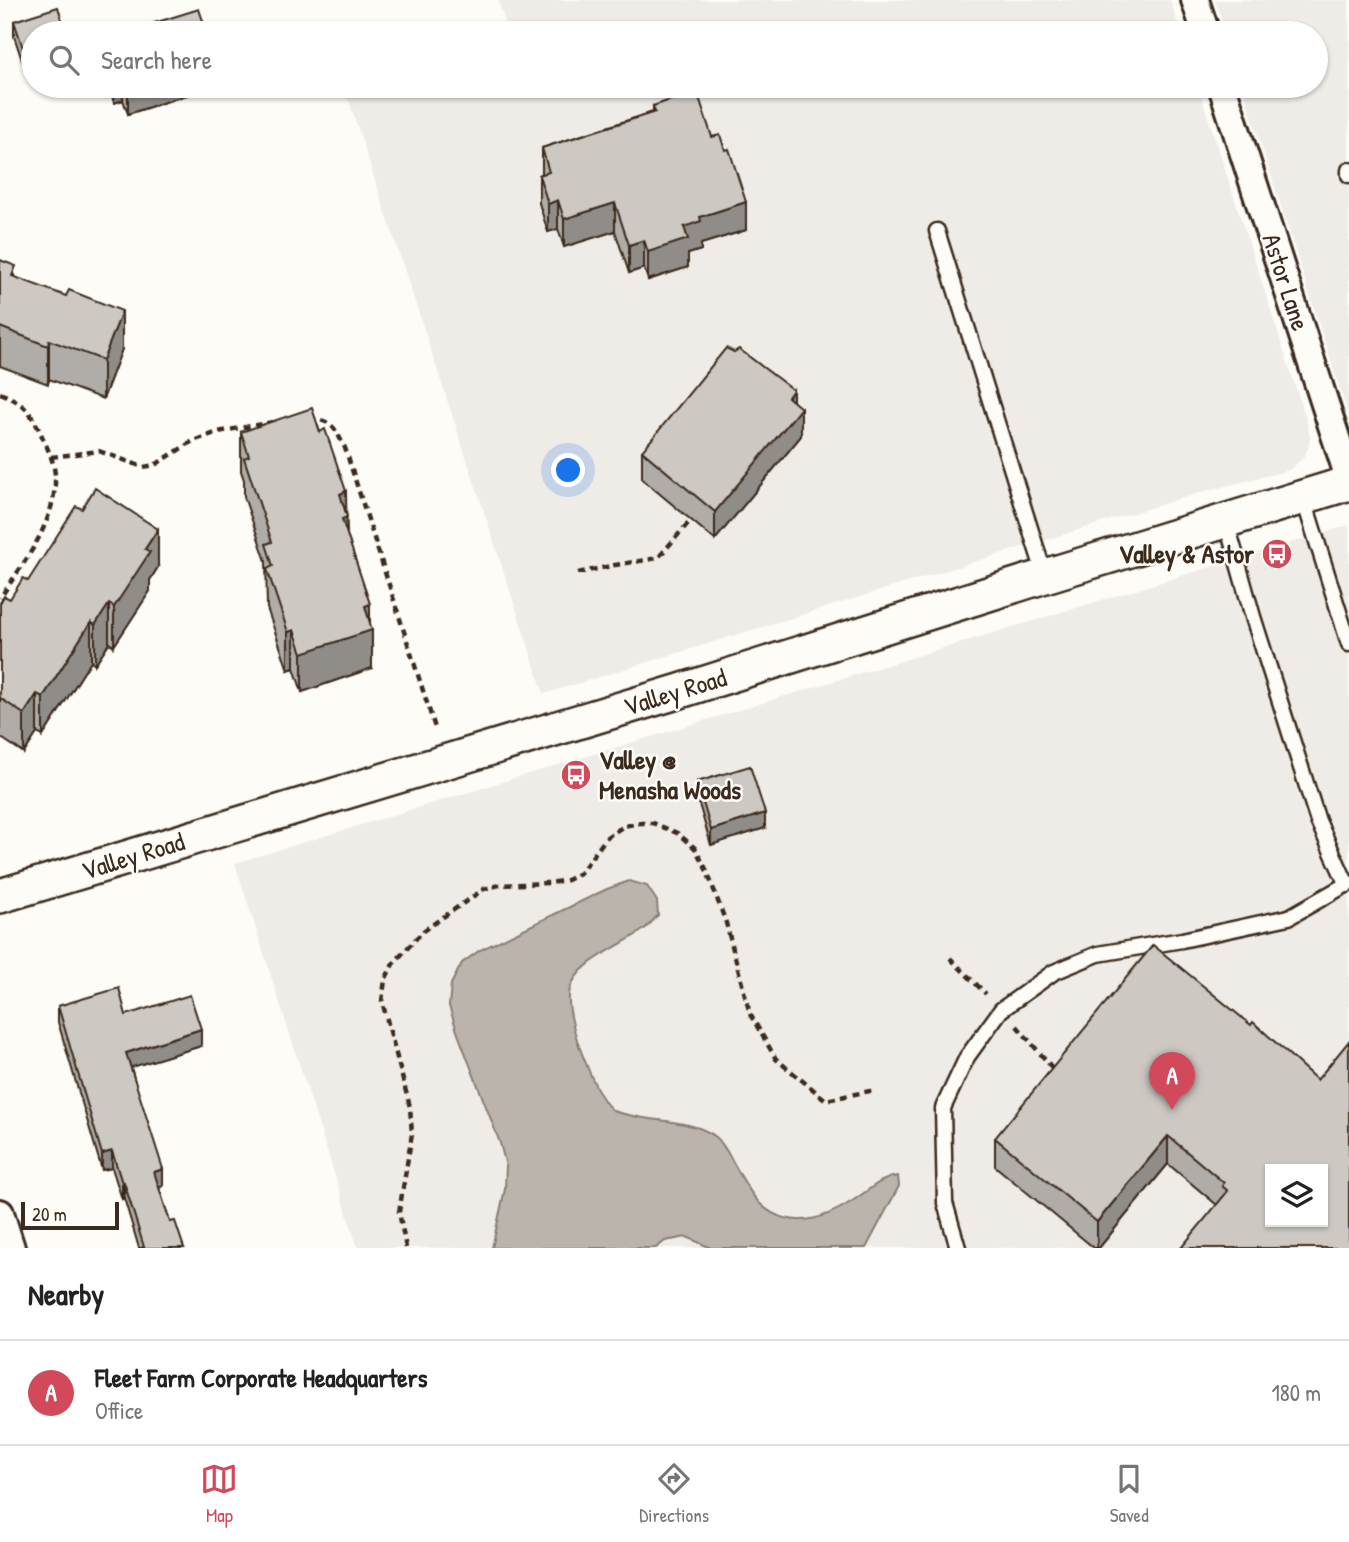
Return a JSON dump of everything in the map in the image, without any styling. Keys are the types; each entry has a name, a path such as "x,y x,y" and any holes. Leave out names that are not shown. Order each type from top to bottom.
{"street":[{"path":"1195,0 1202,21"},
{"name":"Astor Lane","path":"1227,98 1349,480"},
{"name":"Valley Road","path":"0,896 758,667 1303,497 1349,480"},
{"path":"0,1213 11,1248"}],"lane":[{"path":"937,231 1045,576"},
{"path":"1303,497 1349,644"},
{"path":"958,1248 946,1203 943,1108 967,1057 1001,1010 1054,972 1098,954 1182,940 1289,917 1348,884 1318,821 1253,617 1226,521"}],"path":[{"path":"0,393 23,405 34,419 51,457 55,475 49,512 32,551 0,598"},
{"path":"302,419 321,419 328,422 345,448 445,762"},
{"path":"51,457 99,451 143,467 155,465 194,441 218,432 282,421"},
{"path":"578,573 658,558 691,520"},
{"path":"406,1248 399,1212 412,1134 410,1107 382,1001 385,981 393,964 423,931 484,889 499,885 550,883 567,880 580,873 607,837 624,826 653,823 677,833 695,848 707,871 726,923 750,1014 776,1059 826,1100 875,1090"},
{"path":"1016,1024 1060,1076"}],"shaded area":[{"path":"498,0 1170,0 1177,21 505,21"},
{"path":"1215,0 1349,0 1349,417 1246,98 1328,98 1328,21 1222,21"},
{"path":"348,98 1202,98 1306,419 1310,437 1303,458 1289,470 1202,492 544,694"},
{"path":"1349,525 1349,1248 358,1248 235,863"},
{"path":"629,881 647,886 657,901 658,915 643,930 582,970 570,989 569,996 576,1036 601,1096 616,1112 686,1124 716,1137 753,1196 761,1205 783,1218 807,1220 823,1216 847,1205 883,1181 898,1176 899,1186 866,1248 711,1248 687,1237 665,1241 656,1248 492,1248 505,1189 506,1166 449,1006 451,984 462,963 480,950"}],"building":[{"path":"58,7 62,21 21,21 21,42 14,21"},
{"path":"199,9 203,21 160,21"},
{"path":"676,98 699,98 712,137 720,135 725,150 729,149 746,202 700,217 701,221 684,227 688,239 648,252 644,240 629,245 615,203 564,219 558,200 548,204 539,175 549,172 542,148 655,112 653,106"},
{"path":"0,260 16,266 12,276 66,296 69,290 122,311 103,360 49,340 48,346 0,327"},
{"path":"726,348 734,352 739,349 793,390 788,397 801,408 715,512 642,451"},
{"path":"312,408 320,432 325,429 346,491 340,494 347,517 342,519 370,604 365,606 372,630 302,653 294,630 288,632 267,569 273,566 266,544 272,542 244,458 249,456 241,432"},
{"path":"95,488 158,529 145,549 150,552 114,607 109,604 95,625 91,622 43,697 37,694 24,714 0,698 0,603 4,596 10,599 23,578 28,581 76,506 82,509"},
{"path":"750,766 765,813 711,830 697,782"},
{"path":"1153,945 1251,1025 1253,1022 1317,1080 1349,1041 1349,1248 1181,1248 1228,1191 1222,1186 1224,1183 1168,1136 1097,1222 995,1138"},
{"path":"119,988 126,1015 190,995 201,1029 126,1053 163,1169 154,1172 170,1222 175,1221 184,1248 141,1248 144,1247 112,1151 102,1154 58,1006"}],"place":[{"name":"Valley & Astor","path":"1277,554"},
{"name":"Valley @ Menasha Woods","path":"576,775"},
{"name":"Fleet Farm Corporate Headquarters","path":"1172,1110"}]}
